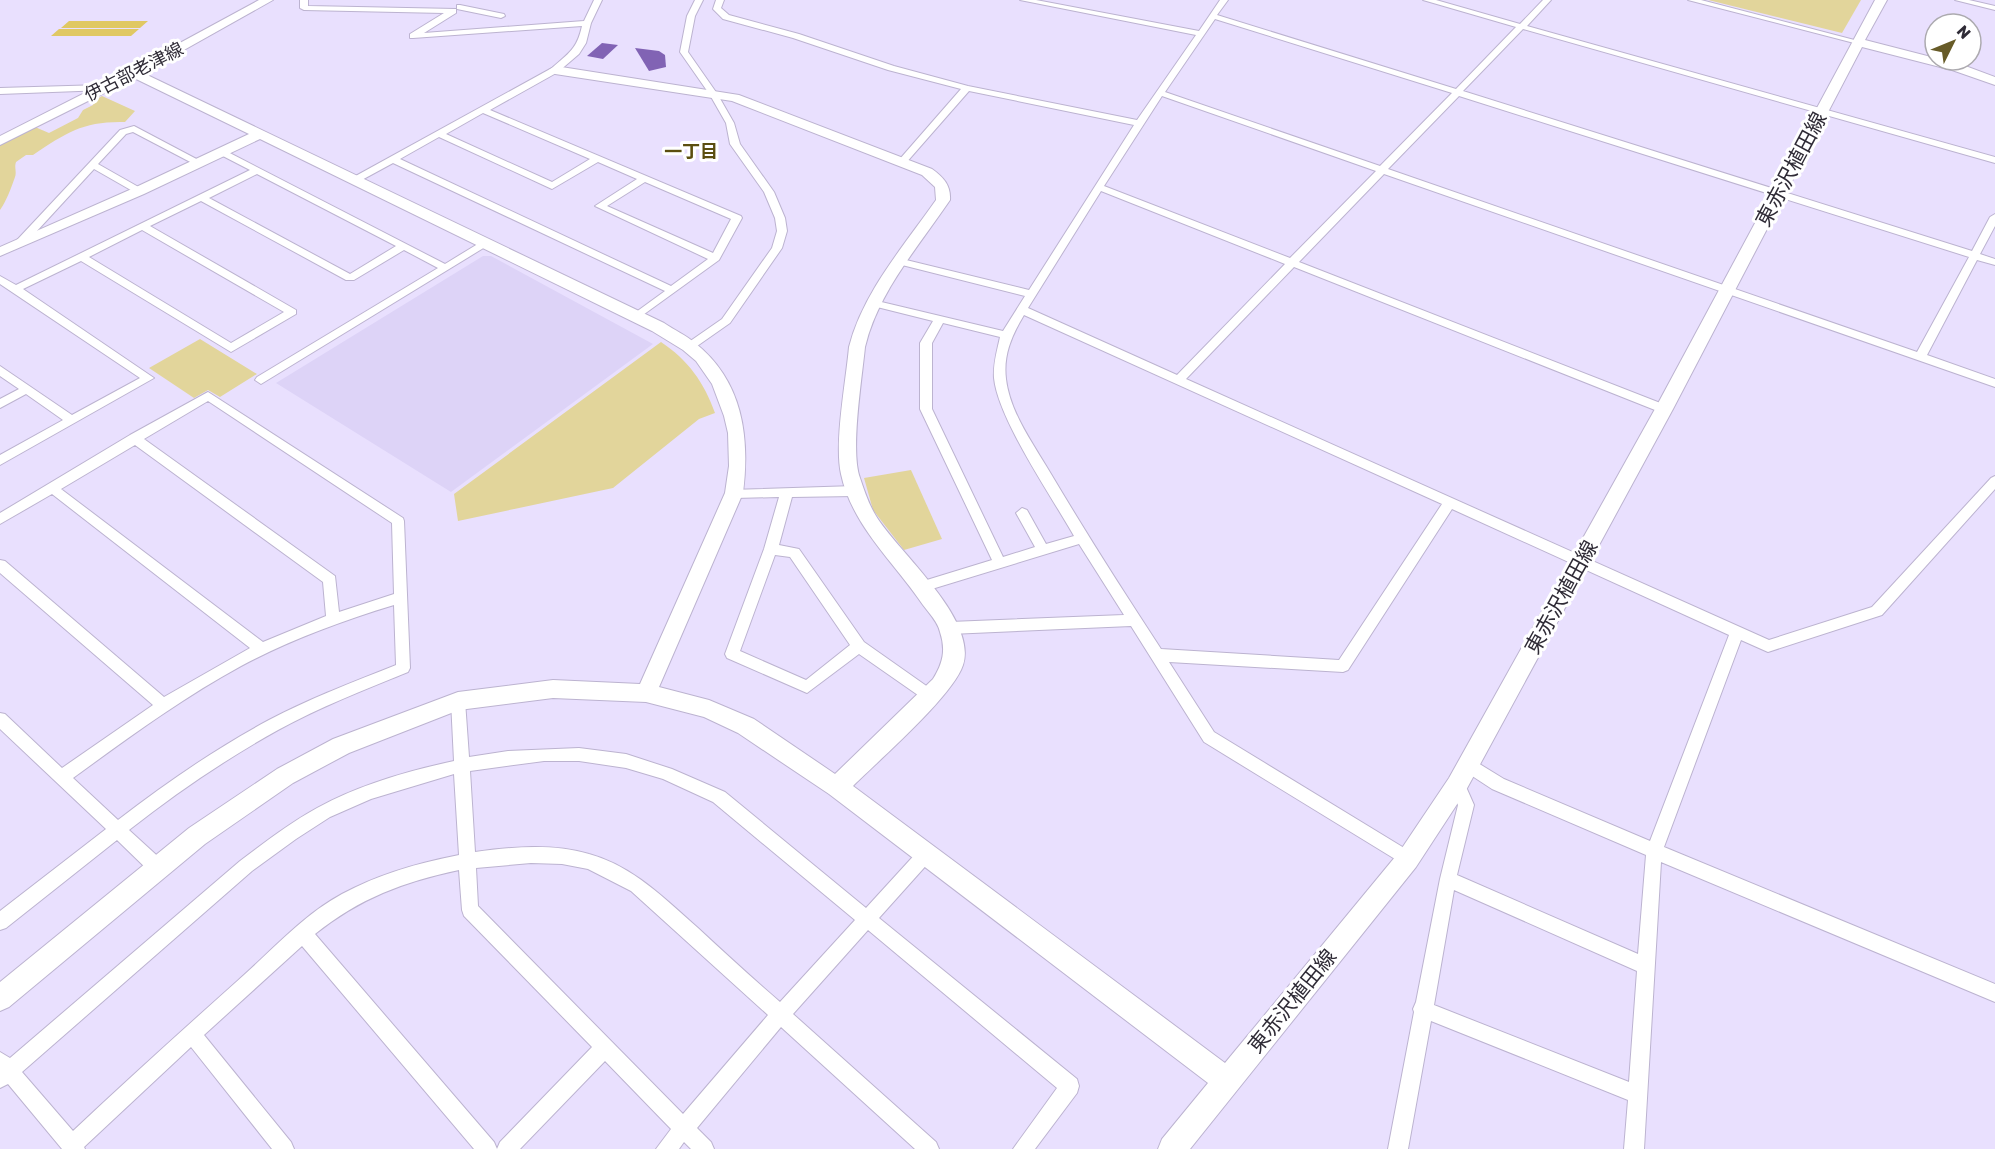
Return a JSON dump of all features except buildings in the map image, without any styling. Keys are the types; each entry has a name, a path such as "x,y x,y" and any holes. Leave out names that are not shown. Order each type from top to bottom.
{"street":[{"name":"伊古部老津線","path":"0,141 134,73 267,0"},
{"path":"304,0 304,8 456,9 501,16"},
{"path":"472,0 413,36 587,22"},
{"path":"355,180 555,70 576,52 582,43 587,22 598,0"},
{"path":"690,347 726,321 777,248 782,231 780,218 769,192 735,144 730,123 714,94 684,52 691,16 699,0"},
{"path":"720,0 717,9 726,17 796,36 891,68 967,88 1139,123"},
{"path":"1024,0 1200,33"},
{"path":"1224,0 1139,123 1006,335 1000,361 1003,396 1020,432 1082,538 1209,737 1408,859"},
{"path":"1427,0 1995,160"},
{"path":"1179,379 1547,0"},
{"path":"1692,0 1956,67 1995,81"},
{"name":"東赤沢植田線","path":"1172,1149 1408,859 1457,785 1664,409 1881,0"},
{"path":"1959,0 1995,8"},
{"path":"1212,16 1779,192 1995,262"},
{"path":"555,70 714,94 756,105 936,177 945,192 943,200 873,303 861,331 856,358 847,456 855,491 868,519 922,587 950,628 954,651 953,664 948,675 930,696 837,787"},
{"path":"134,73 636,317 690,347 714,374 732,411 737,438 738,466 734,493 646,693"},
{"path":"0,91 102,88"},
{"path":"902,162 967,88"},
{"path":"1161,93 1995,383"},
{"path":"483,110 737,218 716,258 636,317"},
{"path":"21,242 123,132 134,129 199,163"},
{"path":"0,252 139,191 260,134"},
{"path":"439,134 552,186 597,159"},
{"path":"222,152 446,268"},
{"path":"393,159 672,290"},
{"path":"93,165 139,191"},
{"path":"15,289 257,170"},
{"path":"645,178 600,206 716,258"},
{"path":"1099,187 1664,409"},
{"path":"202,198 351,278 405,246"},
{"path":"1920,357 1995,217"},
{"path":"82,257 231,348 292,312 144,227"},
{"path":"261,380 485,244"},
{"path":"902,262 1030,294"},
{"path":"0,279 148,378 0,461"},
{"path":"873,303 1006,335"},
{"path":"1021,309 1768,646 1878,611 1995,481"},
{"path":"940,319 926,343 926,409 1000,564"},
{"path":"0,370 72,421"},
{"path":"0,404 27,389"},
{"path":"0,519 208,396 398,521 403,668 330,697 272,726 202,768 0,922"},
{"path":"134,438 330,580 333,619"},
{"path":"52,488 261,650"},
{"path":"734,493 855,491"},
{"path":"787,492 771,549 732,654 807,687 859,646"},
{"path":"1157,655 1343,666 1450,502"},
{"path":"1022,513 1043,550"},
{"path":"922,587 1082,538"},
{"path":"771,549 794,553 859,646 930,696"},
{"path":"0,565 164,705"},
{"path":"62,777 164,705 261,650 333,619 400,598"},
{"path":"950,628 1134,620"},
{"path":"1634,1149 1654,851 1737,632"},
{"path":"0,998 215,823 285,776 341,746 458,701 553,689 646,693 709,709 746,726 837,787 1227,1081"},
{"path":"458,701 470,910 704,1149"},
{"path":"0,719 158,868"},
{"path":"929,1149 637,885 589,861 544,853 466,862 390,882 347,901 303,934 191,1033 73,1147 3,1070 246,866 284,838 335,807 416,778 462,766 521,756 611,758 650,767 719,796 1070,1086 1023,1149"},
{"path":"1468,765 1498,783 1654,851 1995,993"},
{"path":"1400,1148 1422,1009 1448,879 1466,805 1457,785"},
{"path":"666,1149 780,1015 925,855"},
{"path":"1448,879 1645,966"},
{"path":"303,934 487,1149"},
{"path":"1422,1009 1637,1094"},
{"path":"191,1033 284,1149"},
{"path":"507,1149 604,1048"}],"shaded area":[{"path":"1708,0 1861,0 1842,33"},
{"path":"69,21 148,21 140,28 61,28"},
{"path":"59,29 139,29 131,36 51,36"},
{"path":"102,96 135,111 125,122 98,124 76,130 33,155 26,155 16,162 15,177 0,210 0,145 35,127 49,133 78,118 83,110 93,105 93,101"},
{"path":"483,256 491,256 653,344 451,492 276,383"},
{"path":"200,339 257,374 220,397 208,390 194,398 149,368"},
{"path":"661,342 679,356 694,373 706,391 715,413 699,419 613,488 458,521 454,494"},
{"path":"911,470 942,539 904,550 873,510 864,478"}],"district":[{"name":"一丁目","path":"691,152"}]}
